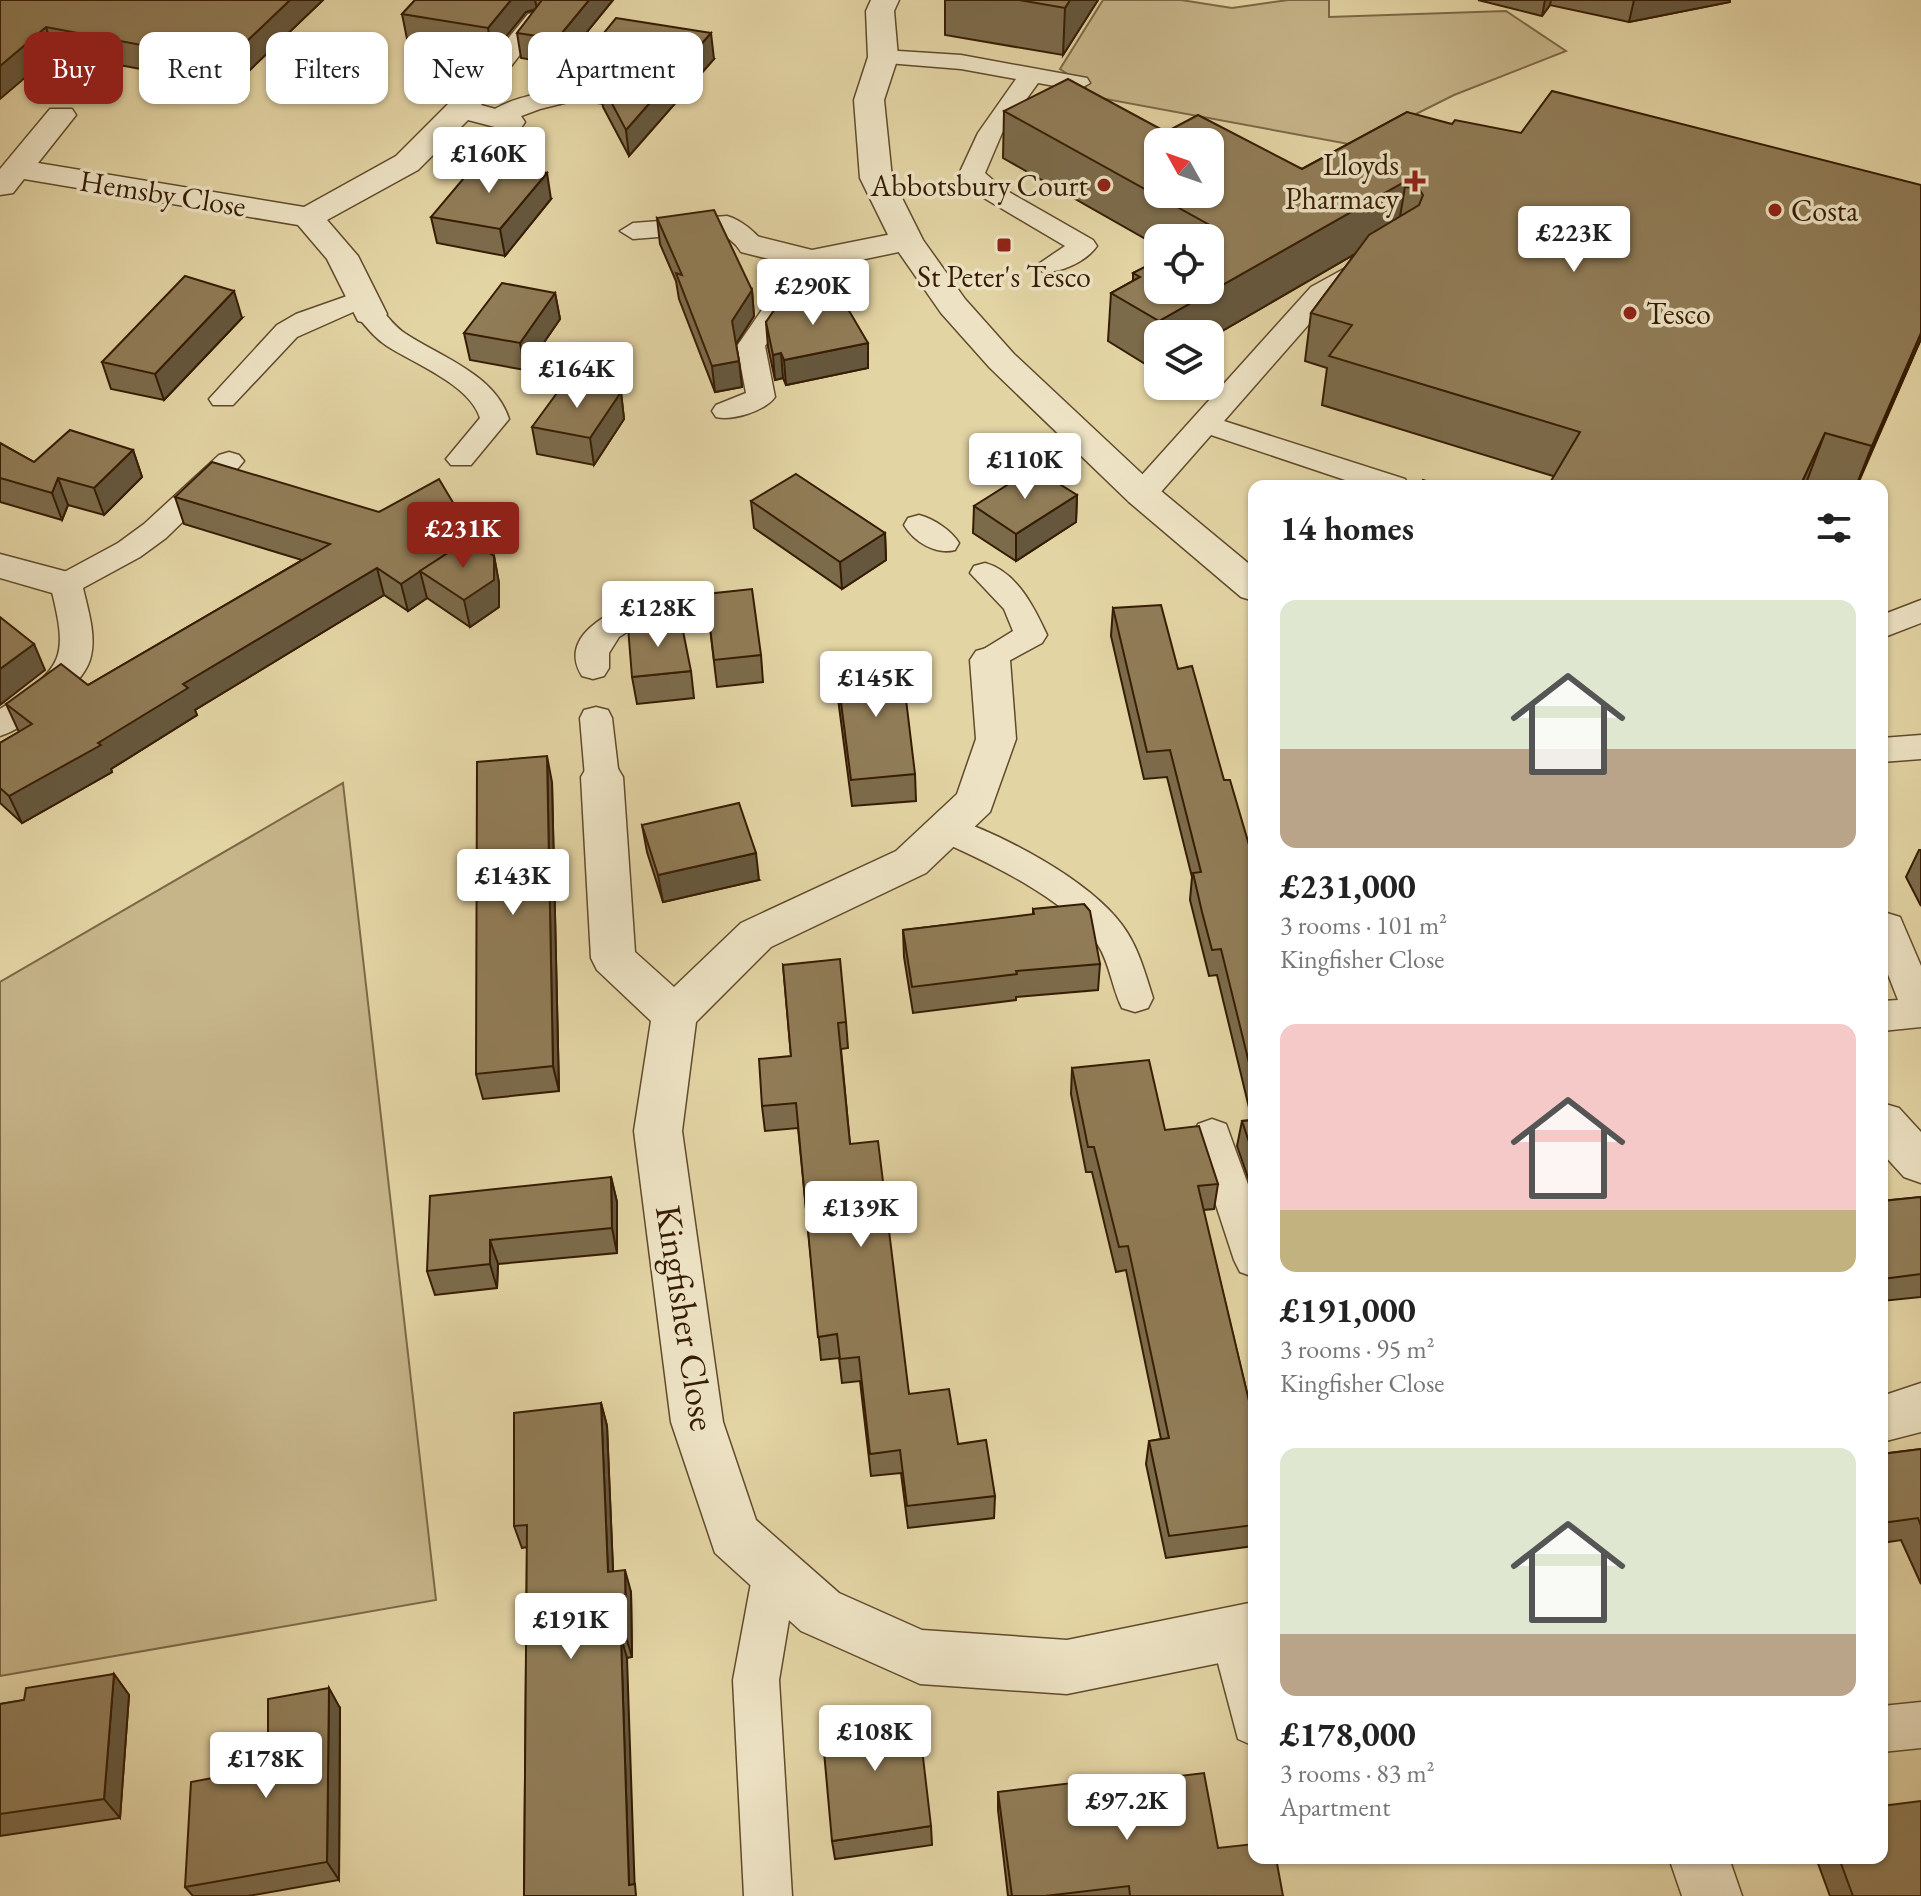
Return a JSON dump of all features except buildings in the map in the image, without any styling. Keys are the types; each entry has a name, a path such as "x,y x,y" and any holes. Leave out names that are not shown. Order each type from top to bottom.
{"street":[{"path":"885,0 880,11 883,57 869,100 876,178 907,241 953,306 1002,361 1142,494 1248,583"},
{"path":"367,306 342,256 308,217 407,163 466,104"},
{"path":"461,109 504,120"},
{"path":"9,178 61,115"},
{"name":"Hemsby Close","path":"9,178 308,217"},
{"path":"752,245 812,260 907,241"},
{"path":"789,291 812,260"},
{"path":"0,566 66,584"},
{"path":"602,777 613,958 674,1015 756,935 911,862 975,801 996,739 990,660"},
{"name":"Kingfisher Close","path":"674,1015 658,1131 697,1422 734,1535 820,1612 920,1657 1067,1667 1244,1631"},
{"path":"1888,1128 1921,1163"},
{"path":"1888,1418 1921,1406"},
{"path":"1701,1864 1712,1896"}],"lane":[{"path":"512,49 536,19"},
{"path":"883,57 961,62 1078,83"},
{"path":"1032,74 990,133 972,174 993,193 1084,246 1050,265"},
{"path":"504,120 532,103 580,92 654,107"},
{"path":"1017,98 1046,105"},
{"path":"633,231 727,224 752,245"},
{"path":"1142,494 1321,293 1399,245"},
{"path":"726,411 761,397 751,346 789,291"},
{"path":"223,399 287,331 367,306 394,339 431,358 489,400 495,419 461,459"},
{"path":"1205,424 1376,480"},
{"path":"0,724 49,689 75,663 77,633 66,584 129,550 155,531 229,461"},
{"path":"919,525 944,543"},
{"path":"985,573 1017,604 1031,635 990,660"},
{"path":"593,668 591,656 599,637 642,608 675,600"},
{"path":"1888,625 1921,611"},
{"path":"596,718 602,777"},
{"path":"1888,750 1921,747"},
{"path":"946,829 1028,870 1108,932 1122,956 1135,998"},
{"path":"1888,930 1921,1012 1888,1015"},
{"path":"1212,1135 1248,1242"},
{"path":"768,1896 756,1680 775,1572"},
{"path":"1244,1631 1248,1668"},
{"path":"1888,1728 1921,1725"}],"shaded area":[{"path":"1103,0 1181,0 1232,8 1288,0 1329,0 1329,17 1506,11 1566,51 1454,95 1354,145 1084,95 1086,87 1060,69"},
{"path":"343,783 436,1600 0,1676 0,982"}],"place":[{"name":"Lloyds Pharmacy","path":"1415,181"},
{"name":"Abbotsbury Court","path":"1104,185"},
{"name":"Costa","path":"1775,210"},
{"name":"St Peter's Tesco","path":"1004,245"},
{"name":"Tesco","path":"1630,313"}]}
